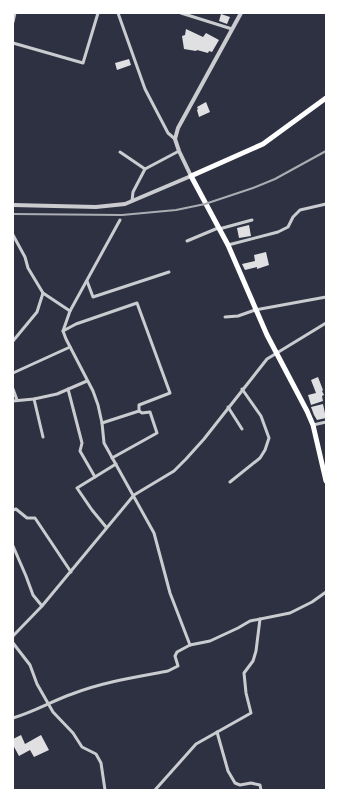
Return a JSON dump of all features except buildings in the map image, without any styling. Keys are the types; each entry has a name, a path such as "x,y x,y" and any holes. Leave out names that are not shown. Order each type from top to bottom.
{"main road":[{"path":"326,98 263,144 191,176 228,246 255,310 307,411 313,425 326,482"}],"street":[{"path":"13,22 16,13"},
{"path":"13,43 84,63 98,13"},
{"path":"13,205 96,207 125,204 191,176 179,152 175,139 168,133 146,89 118,13"},
{"path":"182,13 232,30"},
{"path":"175,139 178,128 242,13"},
{"path":"120,152 145,169"},
{"path":"132,201 133,192 145,169 179,152"},
{"path":"228,246 278,232 288,227 293,217 300,210 326,204"},
{"path":"120,220 70,311 63,331 86,381 93,391 102,423 104,443 154,533 170,593 190,645"},
{"path":"186,240 252,220"},
{"path":"13,235 25,257 28,268 43,293 70,311"},
{"path":"87,281 93,297 168,272"},
{"path":"13,341 37,312 43,293"},
{"path":"225,317 238,316 255,310 326,297"},
{"path":"63,331 76,324 137,303 170,394 139,405 139,411"},
{"path":"13,636 42,606 134,495 178,467 204,439 267,359 276,352 326,323"},
{"path":"13,373 70,347"},
{"path":"13,401 34,399 57,394 86,381"},
{"path":"68,389 82,443 80,451 95,477"},
{"path":"230,482 260,458 265,450 269,438 261,416 242,389"},
{"path":"13,390 17,400"},
{"path":"34,399 43,437"},
{"path":"228,408 242,429"},
{"path":"102,423 139,411 142,413 150,412 156,433 112,458"},
{"path":"313,425 326,422"},
{"path":"106,527 77,488 116,464"},
{"path":"13,510 16,509 27,518 35,518 71,572"},
{"path":"13,546 26,576 32,595 42,606"},
{"path":"13,718 34,711 74,693 132,677 174,669 178,666 175,656 178,652 190,645 210,641 250,621 290,613 312,602 326,592"},
{"path":"155,790 196,744 251,713 246,693 244,673 253,660 256,651 260,619"},
{"path":"13,643 30,665 37,684 53,712 73,733 82,747 96,754 100,763 105,790"},
{"path":"217,732 228,770 235,783 240,785 251,783 260,786 262,790"}],"railway":[{"path":"13,214 122,215 176,210 205,204 253,188 275,179 326,151"}]}
